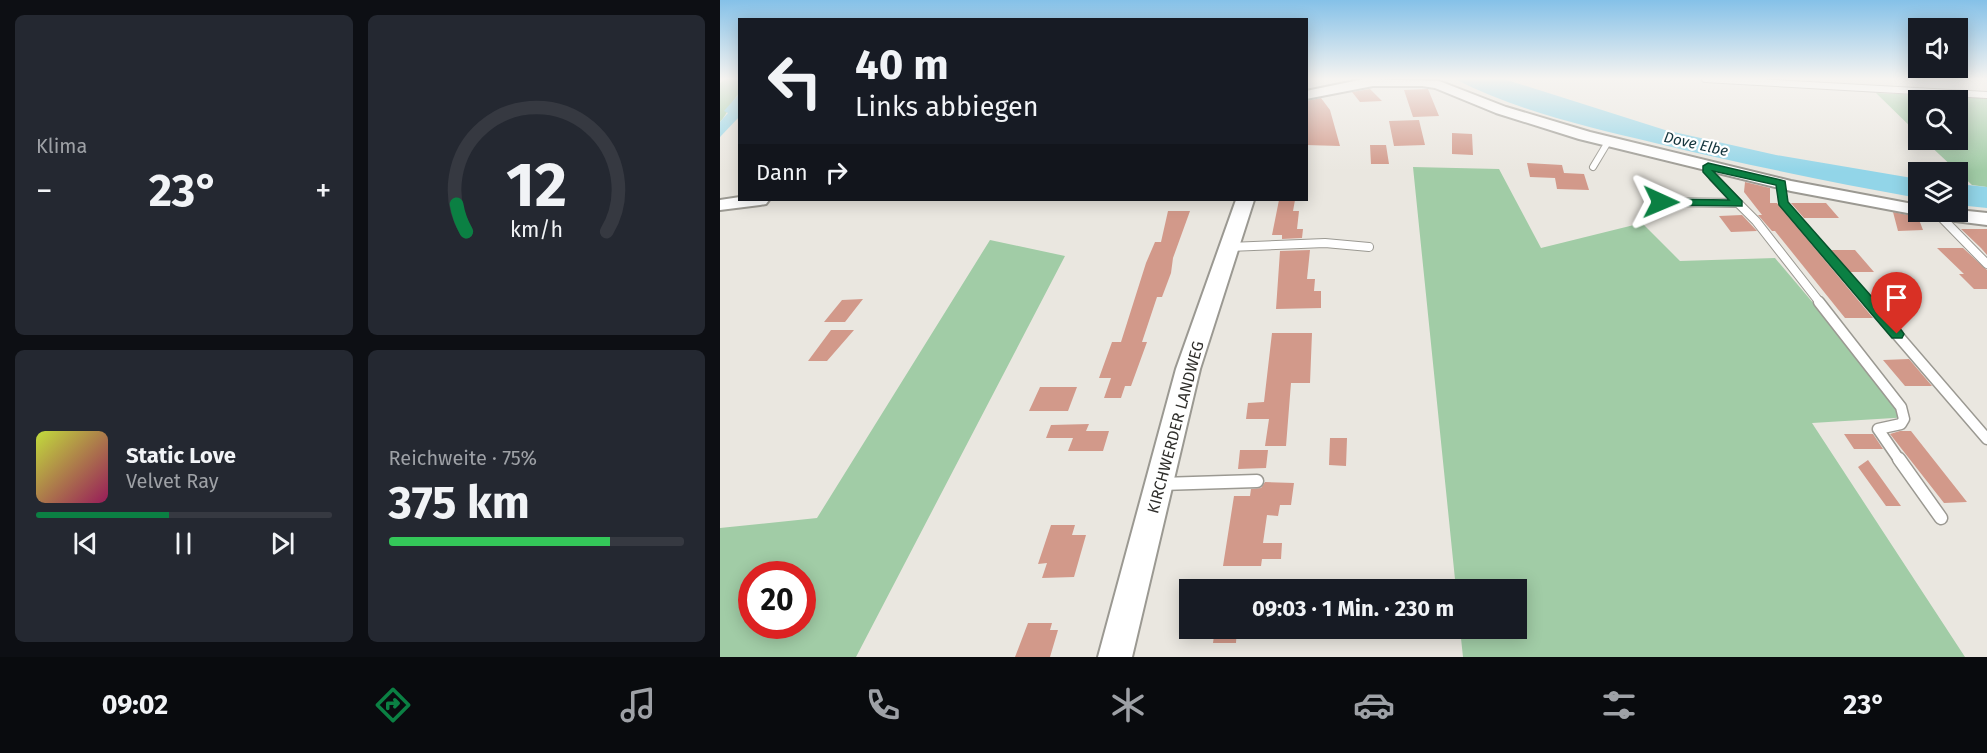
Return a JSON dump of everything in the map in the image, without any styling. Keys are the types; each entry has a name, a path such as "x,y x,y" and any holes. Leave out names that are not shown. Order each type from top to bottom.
{"street":[{"path":"1505,110 1541,123 1608,142 1781,183 1908,208"},
{"path":"720,205 752,201"},
{"name":"KIRCHWERDER LANDWEG","path":"1115,657 1188,369 1245,201"},
{"path":"1968,216 1987,219"}],"lane":[{"path":"1593,167 1608,142"},
{"path":"1708,166 1708,172 1756,220 1901,407 1904,419 1900,424 1878,429 1941,518"},
{"path":"1781,183 1783,203 1987,439"},
{"path":"1661,202 1738,203"},
{"path":"1946,222 1987,264"},
{"path":"1229,247 1340,243 1365,244 1370,247"},
{"path":"1159,484 1257,481"}],"green space":[{"path":"720,110 729,110 726,115 720,122"},
{"path":"1893,110 1908,110 1908,124"},
{"path":"1968,110 1987,110 1987,187 1972,185 1968,181 1968,162 1947,162 1935,150 1968,150"},
{"path":"1413,167 1499,169 1541,248 1642,223 1680,261 1775,258 1910,417 1812,423 1965,657 1463,657 1461,639 1527,639 1527,579 1455,579"},
{"path":"990,240 1065,256 856,657 720,657 720,528 817,518"}],"water":[{"path":"738,110 738,118 720,137 720,122 728,113 724,111"},
{"name":"Dove Elbe","path":"1530,110 1601,110 1665,130 1776,155 1908,177 1908,196 1753,165 1604,131"},
{"path":"1968,185 1987,187 1987,208 1968,206"}],"building":[{"path":"1308,110 1330,110 1340,146 1308,145"},
{"path":"1411,110 1436,110 1439,116 1413,117"},
{"path":"1419,120 1425,145 1394,146 1389,121"},
{"path":"1452,133 1472,134 1473,155 1452,154"},
{"path":"1370,145 1386,145 1389,164 1371,164"},
{"path":"1527,163 1562,165 1564,173 1584,174 1589,190 1557,189 1555,178 1530,177"},
{"path":"1745,182 1770,188 1770,203 1777,203 1873,318 1845,318 1775,231 1772,231 1758,215 1762,215 1744,192"},
{"path":"1279,201 1295,201 1293,211 1299,211 1297,229 1303,229 1302,238 1282,239 1282,235 1272,235"},
{"path":"1791,203 1826,203 1839,218 1804,218"},
{"path":"1168,211 1190,211 1173,258 1171,273 1162,297 1157,297 1142,342 1147,342 1131,386 1125,386 1121,398 1104,398 1111,378 1099,378 1112,342 1121,342 1146,263 1155,242 1161,242"},
{"path":"1893,212 1908,215 1908,222 1920,222 1923,230 1898,231"},
{"path":"1742,215 1757,231 1731,232 1719,216"},
{"path":"1961,229 1987,229 1987,255 1981,248"},
{"path":"1937,248 1963,248 1987,270 1987,289 1974,289 1959,274 1964,274"},
{"path":"1310,250 1307,279 1315,279 1314,291 1321,291 1321,308 1276,309 1280,251"},
{"path":"1831,250 1855,250 1874,272 1850,272"},
{"path":"863,299 845,322 824,322 842,300"},
{"path":"831,330 854,330 827,361 808,361"},
{"path":"1272,333 1312,333 1310,383 1291,383 1286,446 1265,446 1269,419 1246,419 1248,403 1264,402"},
{"path":"1909,359 1932,386 1905,386 1883,360"},
{"path":"1040,387 1077,387 1068,411 1029,411"},
{"path":"1089,424 1086,431 1109,431 1103,451 1068,451 1073,438 1046,438 1051,425"},
{"path":"1911,431 1967,502 1944,503 1890,434"},
{"path":"1844,434 1873,434 1883,449 1854,449"},
{"path":"1330,438 1347,438 1346,466 1329,465"},
{"path":"1240,450 1268,450 1266,468 1238,469"},
{"path":"1868,460 1901,506 1886,506 1858,467"},
{"path":"1265,482 1294,483 1291,505 1280,505 1278,516 1267,515 1263,543 1282,543 1281,559 1262,559 1261,566 1223,566 1234,496 1250,496 1251,489 1261,488"},
{"path":"1051,525 1075,525 1072,535 1086,535 1074,577 1042,578 1047,563 1038,564"},
{"path":"1028,623 1052,623 1050,630 1058,630 1050,657 1015,657"},
{"path":"1214,639 1236,639 1236,643 1213,643"}],"route":[{"path":"1661,202 1738,203 1708,172 1708,166 1781,183 1783,203 1897,334"}]}
